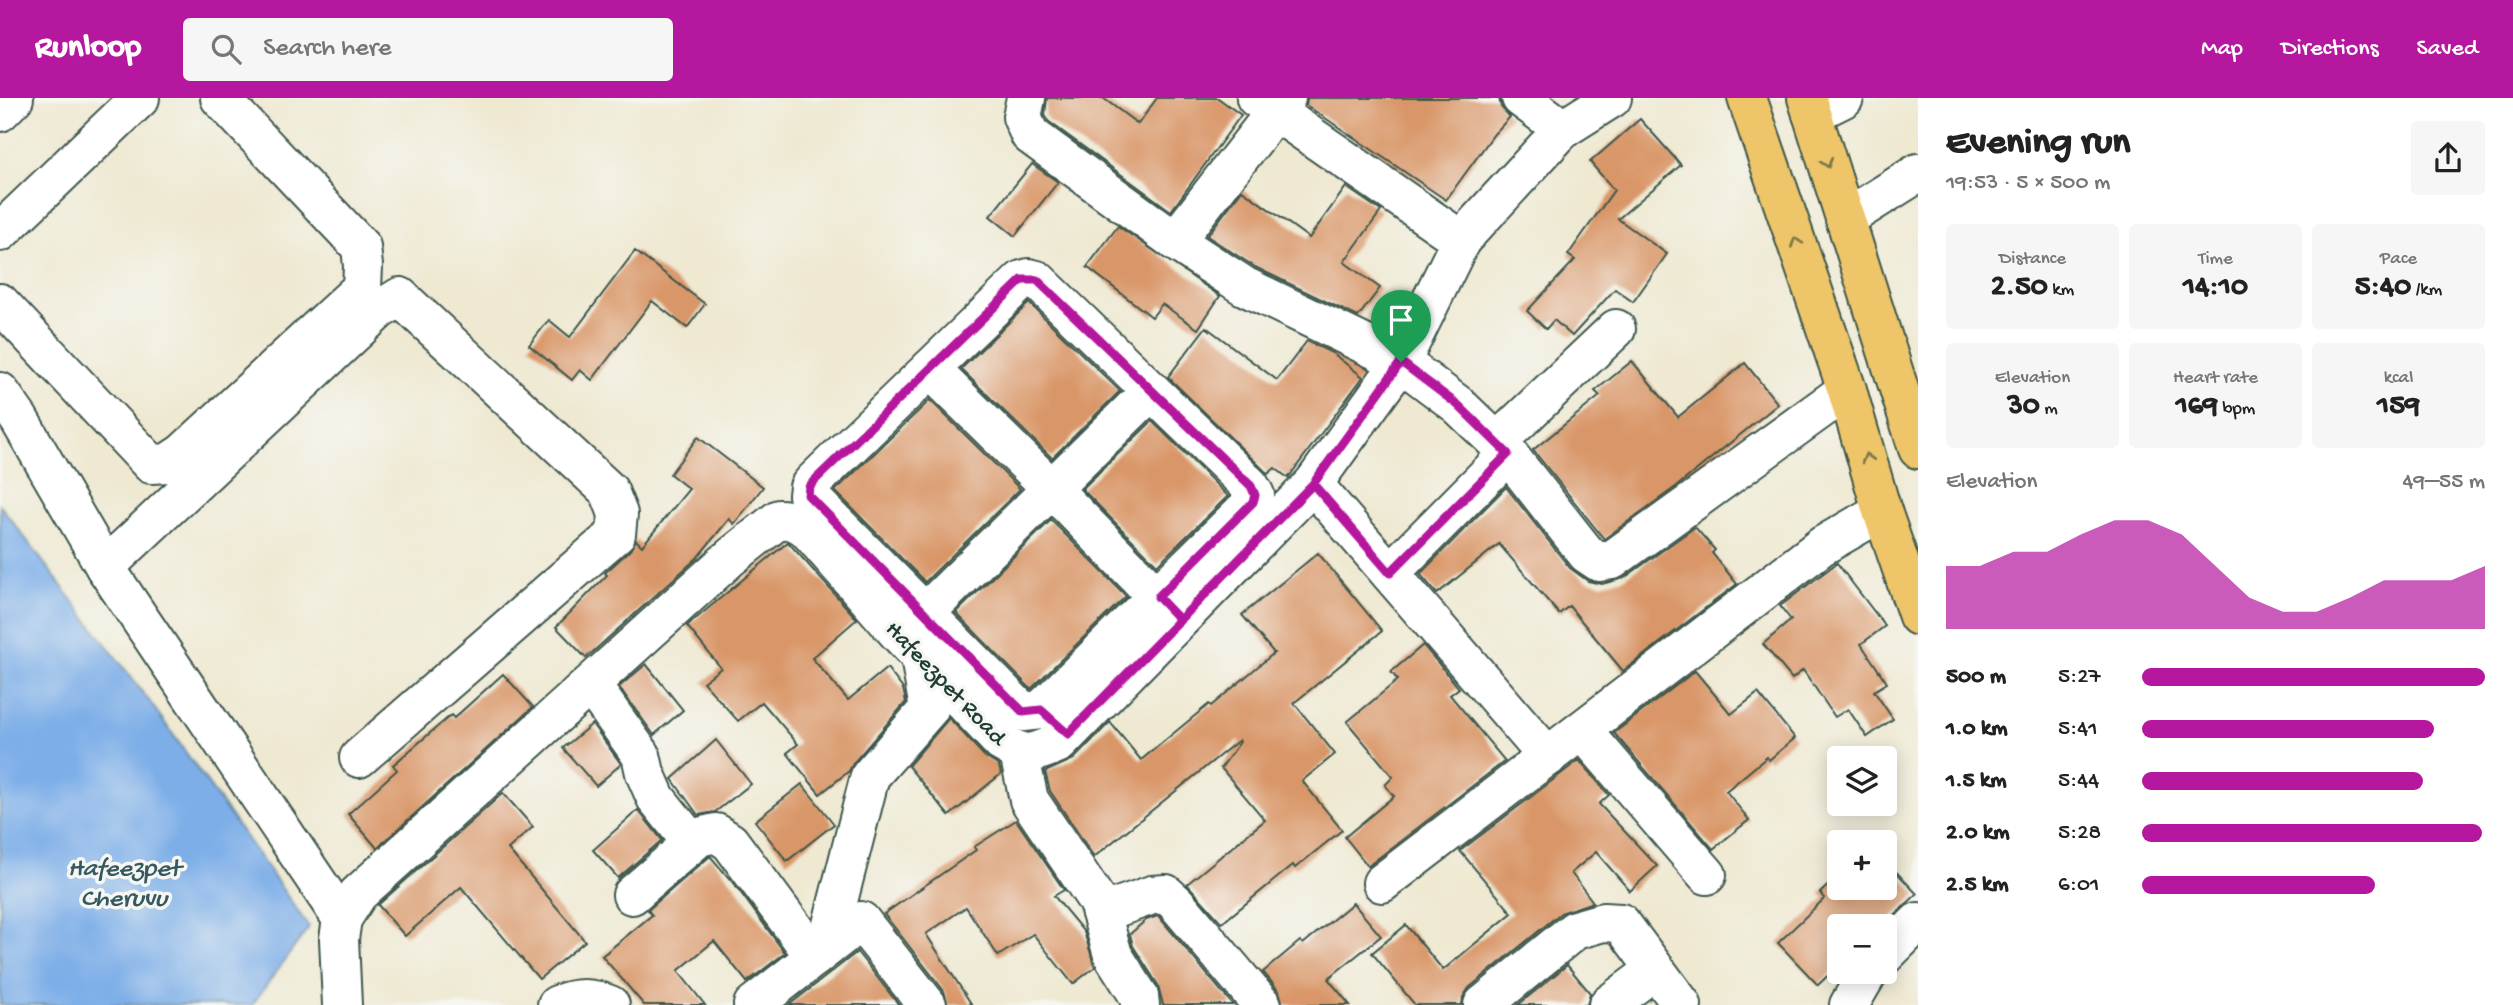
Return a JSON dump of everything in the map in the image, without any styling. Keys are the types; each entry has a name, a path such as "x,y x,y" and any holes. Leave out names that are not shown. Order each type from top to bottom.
{"main road":[{"path":"1747,98 1847,390 1882,511 1918,616"},
{"path":"1821,103 1845,219 1918,449"}],"street":[{"path":"0,112 14,98"},
{"path":"0,232 140,98"},
{"path":"0,303 151,464 168,463 183,453 362,288 361,247 220,98"},
{"path":"1026,98 1022,117 1030,135 1175,241 1244,286 1401,362 1458,405 1502,448 1587,555 1599,562 1612,560 1847,390"},
{"path":"1521,98 1563,130"},
{"name":"Hafeezpet Road","path":"342,919 358,894 731,557 779,519 789,519 807,530 1000,742 1019,753 1035,752 1059,743 1054,722 1169,609 1313,484 1401,362 1461,240 1563,130 1612,98"},
{"path":"1175,241 1272,102 1461,240"},
{"path":"1845,219 1918,173"},
{"path":"930,369 1169,609 1253,502 1255,495 1251,486 1037,280 1030,278 1022,280 814,481 809,487 808,495 1023,712 1054,722"},
{"path":"105,567 379,310 400,297 610,491 618,514 616,534 359,758"},
{"path":"1390,573 1502,448 1616,330"},
{"path":"925,613 1150,391"},
{"path":"0,392 19,419 105,567 342,919 339,939 342,1005"},
{"path":"1313,484 1548,757"},
{"path":"1382,883 1822,546 1882,511"},
{"path":"820,953 870,776 929,709 920,657"},
{"path":"592,685 641,755 645,773 656,798 692,843"},
{"path":"1583,731 1707,875"},
{"path":"1019,753 1029,800 1098,902 1112,955 1139,996 1140,1005"},
{"path":"632,895 699,837 716,833 730,842 820,953"},
{"path":"1101,913 1152,895 1166,894 1262,1005"},
{"path":"753,1005 861,921 927,1005"},
{"path":"1483,1005 1575,929 1603,922 1621,923 1682,1005"},
{"path":"1897,943 1918,922"},
{"path":"1608,1005 1655,970"},
{"path":"1849,1005 1861,984"},
{"path":"557,1005 594,998 610,1005"}],"water":[{"name":"Hafeezpet Cheruvu","path":"0,505 150,702 309,927 252,1005 0,1005"}],"building":[{"path":"1047,98 1103,98 1138,124 1157,98 1218,98 1241,115 1171,211 1048,121 1045,115"},
{"path":"1307,98 1499,98 1501,107 1510,117 1494,134 1446,200 1306,105"},
{"path":"1640,119 1681,165 1618,219 1667,254 1633,302 1615,289 1572,336 1554,320 1546,329 1527,311 1575,260 1568,255 1614,190 1590,162"},
{"path":"1032,164 1058,182 1015,236 990,216"},
{"path":"1346,187 1381,211 1344,262 1380,288 1358,317 1255,267 1207,236 1242,190 1309,238"},
{"path":"1118,226 1220,296 1198,329 1162,304 1152,317 1087,267"},
{"path":"635,251 705,304 687,328 652,301 592,380 580,370 572,380 529,345 549,320 570,337"},
{"path":"1029,303 1120,391 1052,458 961,369"},
{"path":"1206,327 1277,380 1307,341 1332,353 1363,377 1288,478 1275,468 1268,474 1168,377"},
{"path":"1632,361 1678,417 1745,363 1778,404 1677,486 1604,539 1533,450 1600,396 1595,391"},
{"path":"930,400 1020,489 925,582 835,491"},
{"path":"1152,421 1228,496 1157,565 1082,489"},
{"path":"698,437 763,487 734,524 729,519 697,558 586,658 556,627 630,550 636,540 642,546 689,489 670,474"},
{"path":"1506,487 1570,568 1588,581 1602,584 1624,578 1695,527 1715,550 1712,553 1737,584 1623,671 1569,606 1559,614 1499,544 1437,594 1420,574"},
{"path":"1051,520 1126,596 1031,689 956,613"},
{"path":"788,542 857,619 812,658 848,700 887,668 903,689 906,702 849,771 820,794 787,753 798,744 762,702 738,721 703,682 721,668 687,626"},
{"path":"1318,553 1382,631 1294,703 1335,754 1302,781 1342,830 1295,868 1293,865 1222,923 1187,884 1265,820 1221,768 1239,740 1094,857 1050,791 1045,772 1074,759 1110,722 1141,760 1209,704 1211,706 1274,653 1242,615"},
{"path":"1837,563 1885,626 1861,644 1887,683 1874,691 1893,719 1867,737 1848,709 1835,717 1803,670 1792,679 1763,644 1791,620 1780,606"},
{"path":"1423,645 1459,688 1450,695 1505,761 1368,866 1345,837 1394,796 1385,785 1393,777 1347,722 1398,680 1391,672"},
{"path":"646,664 683,710 654,735 619,687"},
{"path":"1695,671 1731,714 1758,693 1795,738 1726,791 1749,820 1713,849 1614,733"},
{"path":"503,674 533,707 377,848 348,814 397,770 393,765 451,715 454,718"},
{"path":"949,718 985,757 999,766 1001,774 949,816 908,766"},
{"path":"592,724 621,764 596,786 563,748"},
{"path":"716,740 751,784 715,812 698,815 672,779"},
{"path":"1579,760 1609,795 1599,804 1657,866 1630,891 1596,852 1571,873 1593,902 1561,913 1469,988 1463,997 1462,1005 1415,1005 1372,953 1406,925 1443,970 1512,913 1460,851"},
{"path":"802,784 834,824 787,861 755,821"},
{"path":"503,793 533,827 508,849 585,941 539,979 461,887 405,936 378,905"},
{"path":"638,810 662,840 618,878 593,850"},
{"path":"1016,820 1064,890 1054,896 1084,932 1095,967 1073,984 1033,934 998,956 966,907 926,934 972,1005 948,1005 944,991 884,914 976,850 974,847"},
{"path":"709,857 735,885 785,953 747,982 714,941 678,971 705,1005 644,1005 602,956 652,915 648,910"},
{"path":"1897,873 1917,894 1896,914 1827,914 1827,976 1818,985 1778,943 1825,898 1820,893 1827,886 1827,900 1897,900"},
{"path":"1353,903 1381,936 1330,977 1329,980 1350,1005 1283,1005 1279,991 1263,972 1300,941 1303,944"},
{"path":"1158,916 1233,1005 1163,1005 1158,985 1133,946 1130,934 1146,920"},
{"path":"857,952 899,1005 789,1005 829,974"},
{"path":"1567,965 1590,993 1587,1005 1518,1005"}],"route":[{"path":"1401,362 1313,484 1180,620 1158,597 1253,502 1255,495 1251,486 1037,280 1022,280 814,481 809,487 808,495 1023,712 1041,710 1068,734 1313,484 1390,573 1508,454 1458,405 1401,362"}]}
